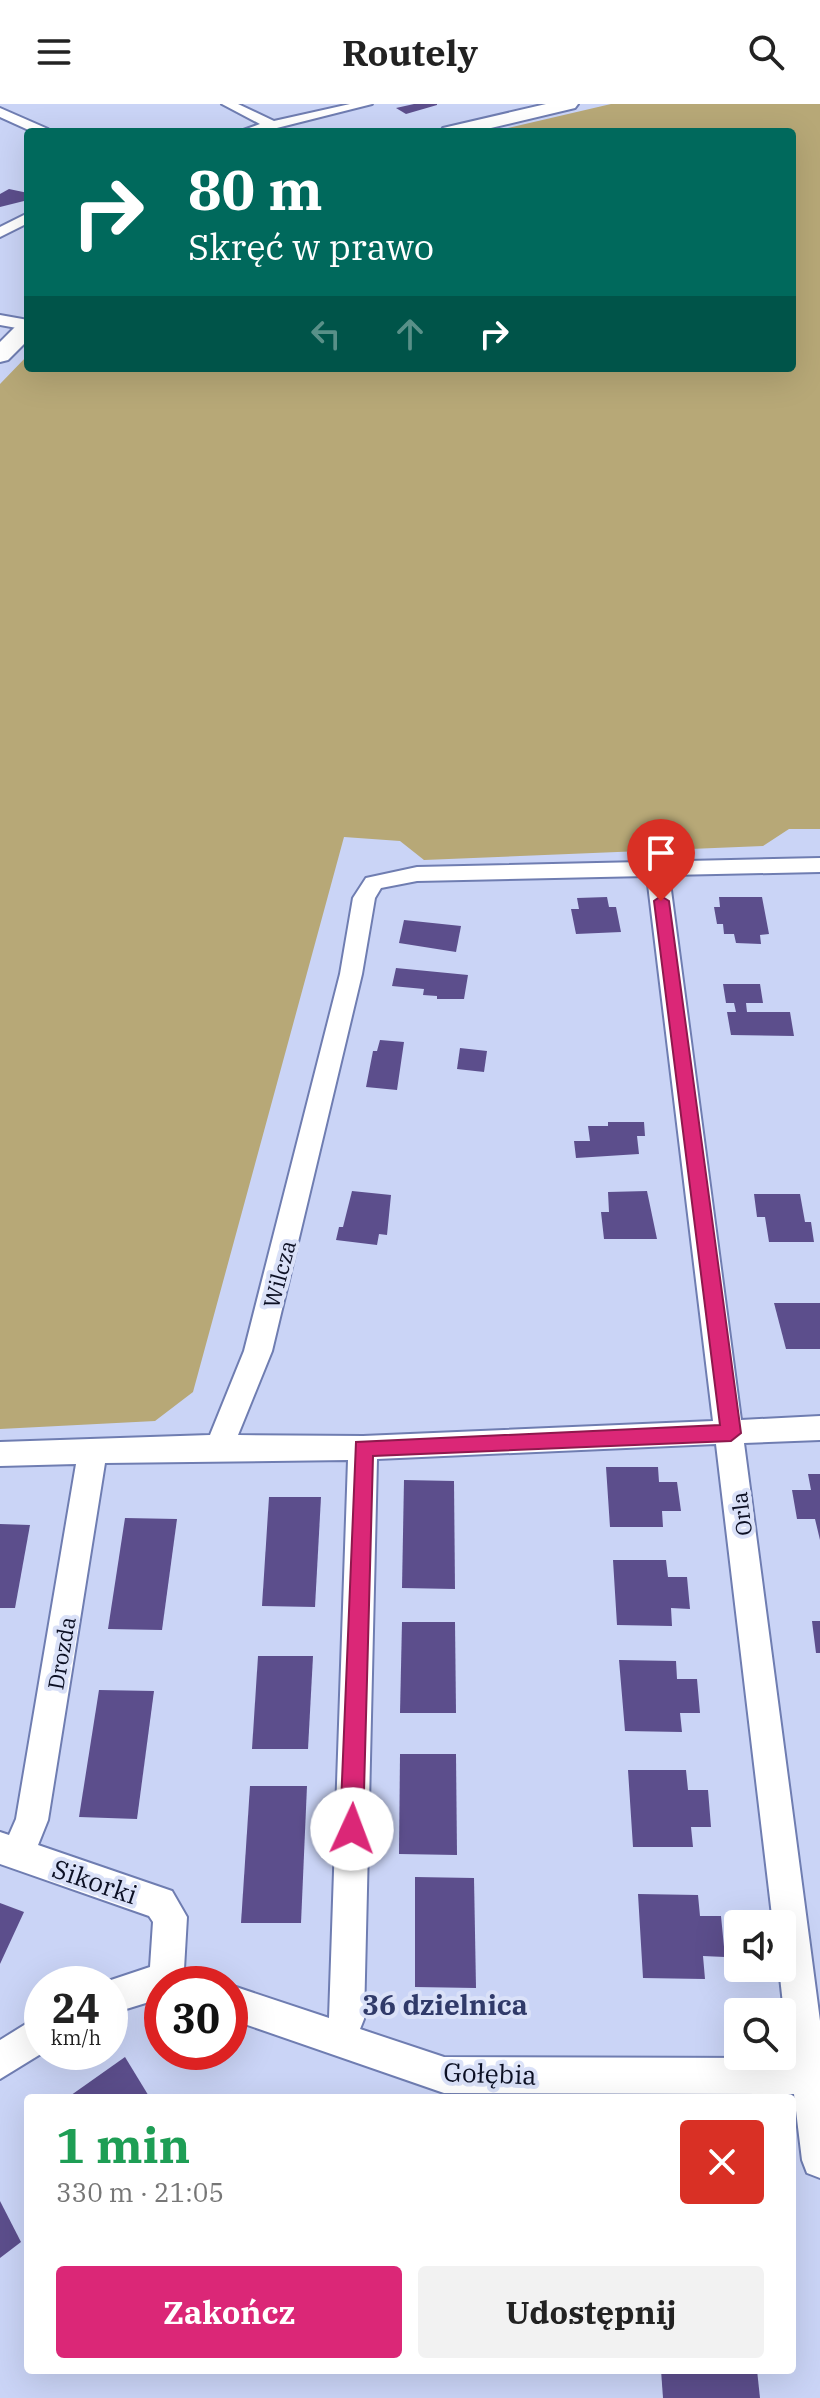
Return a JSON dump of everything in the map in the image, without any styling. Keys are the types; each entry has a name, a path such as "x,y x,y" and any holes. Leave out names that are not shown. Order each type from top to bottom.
{"main road":[{"path":"467,128 569,104"},
{"path":"0,355 24,330"}],"street":[{"path":"228,104 272,125"},
{"path":"260,128 366,104"},
{"path":"0,112 34,128"},
{"path":"0,233 24,219"},
{"path":"0,320 24,325"},
{"path":"657,869 820,865"},
{"name":"Wilcza","path":"220,1447 233,1405 258,1351 337,1033 364,898 374,883 417,874 657,869"},
{"name":"Orla","path":"657,869 815,2076 820,2160"},
{"path":"0,1454 93,1449 363,1448 820,1428"},
{"path":"339,2040 346,2019 363,1448"},
{"name":"Drozda","path":"8,1851 32,1820 93,1449"},
{"name":"Sikorki","path":"8,1851 160,1903 170,1917 172,1966"},
{"name":"Gołębia","path":"248,2008 444,2075 815,2076"},
{"path":"0,2061 24,2044"}],"shaded area":[{"path":"611,104 820,104 820,829 789,829 763,846 424,860 400,841 344,837 193,1392 155,1421 0,1429 0,384 24,359 24,372 796,372 796,128 508,128"}],"building":[{"path":"414,104 437,105 406,114 396,108"},
{"path":"9,189 24,192 24,201 0,207 0,194"},
{"path":"607,897 609,907 616,907 621,932 576,934 571,909 579,909 577,898"},
{"path":"719,897 762,897 769,934 760,935 761,944 736,943 734,934 724,934 723,924 717,924 714,907 720,907"},
{"path":"404,920 461,926 456,952 399,943"},
{"path":"396,968 468,975 464,999 437,999 437,996 423,995 424,989 392,986"},
{"path":"723,984 760,984 763,1003 746,1003 747,1012 790,1012 794,1036 731,1035 727,1012 736,1012 734,1003 726,1003"},
{"path":"380,1040 404,1042 397,1090 366,1087 373,1051 377,1051"},
{"path":"460,1048 487,1051 484,1072 457,1069"},
{"path":"608,1122 644,1122 645,1136 637,1136 639,1154 576,1158 574,1141 590,1141 588,1126 608,1126"},
{"path":"352,1191 391,1195 387,1235 379,1234 377,1245 336,1240 339,1227 343,1227"},
{"path":"647,1191 657,1239 604,1239 601,1212 609,1212 608,1192"},
{"path":"754,1194 800,1194 805,1222 811,1222 814,1242 769,1242 765,1217 757,1217"},
{"path":"774,1303 820,1303 820,1349 786,1349"},
{"path":"606,1467 658,1467 659,1482 677,1482 681,1511 662,1511 663,1527 610,1527"},
{"path":"808,1474 820,1474 820,1540 815,1519 797,1519 792,1490 811,1490"},
{"path":"404,1480 454,1481 455,1589 402,1588"},
{"path":"269,1497 321,1497 315,1607 262,1606"},
{"path":"125,1518 177,1519 162,1630 108,1629"},
{"path":"0,1524 30,1525 15,1608 0,1608"},
{"path":"613,1560 666,1560 668,1577 687,1577 690,1609 671,1608 672,1626 617,1625"},
{"path":"812,1621 820,1621 820,1653 816,1653"},
{"path":"402,1622 455,1622 456,1713 400,1713"},
{"path":"258,1656 313,1656 308,1749 252,1749"},
{"path":"619,1660 676,1661 677,1679 697,1679 700,1713 680,1713 682,1732 625,1731"},
{"path":"99,1690 154,1691 137,1819 79,1817"},
{"path":"400,1754 456,1754 457,1855 399,1854"},
{"path":"628,1770 686,1770 688,1790 708,1790 711,1827 691,1827 693,1847 633,1847"},
{"path":"250,1786 307,1786 301,1923 241,1923"},
{"path":"415,1877 474,1878 476,1988 415,1987"},
{"path":"638,1894 698,1895 700,1916 721,1916 724,1957 703,1956 705,1979 643,1978"},
{"path":"0,1903 24,1912 0,1964"},
{"path":"128,2062 148,2094 73,2094 107,2070 128,2070"},
{"path":"0,2201 21,2242 0,2258"},
{"path":"661,2374 757,2374 760,2398 663,2398"}],"district":[{"name":"36 dzielnica","path":"445,2004"}],"route":[{"path":"352,1829 363,1448 731,1433 661,901"}]}
